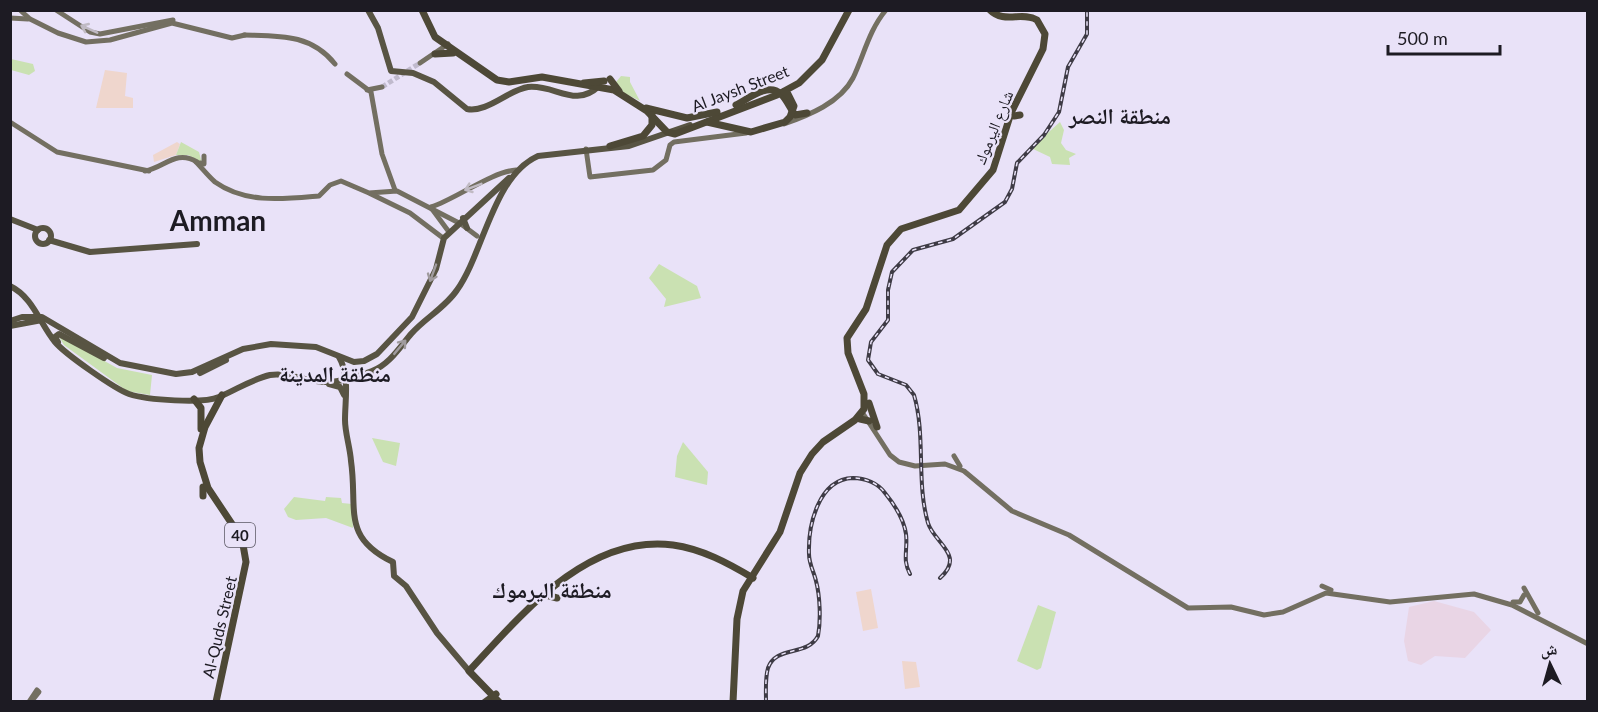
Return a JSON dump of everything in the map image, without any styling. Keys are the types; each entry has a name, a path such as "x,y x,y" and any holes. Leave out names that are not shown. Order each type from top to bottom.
{"highway":[{"path":"423,10 432,34 434,53 447,52 460,56"},
{"path":"423,10 431,29 446,44 460,56 504,82 542,77 573,84 602,83 617,89"},
{"name":"Al Jaysh Street","path":"715,115 783,94 796,86 822,64 848,10"},
{"name":"Al Jaysh Street","path":"715,115 781,90 805,75 823,56 848,10"},
{"path":"877,427 851,351 850,340 869,310 890,244 902,232 951,217 963,210 990,179 1001,156 1018,103 1047,44 1047,31 1042,20 1032,15 1004,15 992,10"},
{"name":"شارع اليرموك","path":"864,414 864,394 848,353 847,338 866,309 888,243 901,229 951,214 965,204 994,166 1018,103 1043,49 1044,30 1034,18 1001,17 992,10"},
{"path":"432,34 502,78 549,75 584,83 602,83 617,89 645,107 687,118 715,115"},
{"path":"602,83 652,115 669,133 678,134 715,115"},
{"path":"573,84 581,90 581,96"},
{"path":"796,86 793,101 798,109 807,113"},
{"path":"734,106 762,91 772,90 783,94 793,103 790,117 785,122"},
{"path":"790,109 798,116 807,113"},
{"path":"661,126 660,116 675,114"},
{"path":"610,146 645,135 652,127 652,115"},
{"path":"740,133 799,118"},
{"path":"705,122 751,132"},
{"name":"Al-Quds Street","path":"215,702 246,562 242,539 208,488 201,470 199,448 211,413 222,396"},
{"path":"197,399 202,417"},
{"path":"749,578 784,530 804,472 813,457 822,447 864,414 869,403"},
{"path":"202,417 206,407 210,407 211,413"},
{"path":"734,702 739,603 749,578 780,532 799,477 812,454 864,414"},
{"name":"Al-Quds Street","path":"202,417 197,454 205,496 237,535 244,562 215,702"},
{"path":"494,699 471,669 553,583 603,557 624,549 650,544 691,549 723,561 749,578"},
{"path":"553,583 603,560 637,548 681,548 749,578"},
{"path":"544,595 558,597 553,583"}],"main road":[{"path":"20,10 30,19 80,41 95,42 118,38 151,20 153,15"},
{"path":"56,10 90,32 103,34 153,29 172,22 188,25"},
{"path":"807,113 831,100 848,81 869,31 884,10"},
{"path":"670,144 740,133 763,132 828,104 848,85 884,10"},
{"path":"368,11 378,28 391,71 413,73 432,81 470,110 530,87 567,96 581,96 602,83"},
{"path":"10,18 30,19"},
{"path":"140,25 166,18 224,36 242,37"},
{"path":"153,29 166,18"},
{"path":"117,31 120,34 118,38"},
{"path":"224,36 292,36 305,40 371,93"},
{"path":"420,63 446,44"},
{"path":"347,74 371,93 382,154 394,189"},
{"path":"371,93 382,87"},
{"name":"Al Jaysh Street","path":"586,152 642,140 715,115"},
{"name":"Al Jaysh Street","path":"586,152 644,141 715,115"},
{"path":"10,122 57,152 140,168 148,172 180,156 204,164 204,156"},
{"path":"670,144 728,131 720,124"},
{"path":"586,152 590,175 633,172 652,169 667,157 670,144"},
{"path":"323,382 346,380 375,370 387,362 415,330 454,294 472,264 480,235 502,189 516,170 535,154 586,152"},
{"path":"22,317 41,319 72,334 117,362 145,369 184,374 243,349 268,345 294,344 321,348 354,362 373,357 412,317 436,269 443,238 449,231 502,189 536,157 586,152"},
{"path":"198,162 211,177 234,191 262,199 316,197 340,181 367,191 410,213 443,238"},
{"path":"140,168 158,165"},
{"path":"208,167 211,177"},
{"path":"140,168 141,176"},
{"path":"431,208 446,202 461,191 516,170"},
{"path":"367,191 394,189 461,220 467,228 480,235"},
{"path":"431,208 449,231"},
{"path":"10,220 37,233 41,244 50,238"},
{"path":"37,233 46,229 50,238 90,252 197,243"},
{"path":"10,285 23,294 41,319"},
{"path":"10,285 26,294 57,345 130,394 164,399 197,399 222,396 264,377 294,376"},
{"path":"10,321 30,311 31,305"},
{"path":"10,326 41,319"},
{"path":"56,338 57,332 72,334"},
{"path":"56,338 58,334 116,366 188,377 241,353 289,348 294,344"},
{"path":"56,338 74,357"},
{"path":"338,356 346,380 345,409"},
{"path":"354,362 346,380 344,395 357,530 370,550 393,561 394,576 406,586 437,633 471,669"},
{"path":"145,369 152,373"},
{"path":"197,399 217,395 264,374 281,372 337,386 344,395"},
{"path":"346,380 356,376"},
{"path":"864,414 877,427 892,453 900,460 914,464 945,462 960,466"},
{"path":"864,414 890,454 899,462 915,466 945,464 959,468 975,477 1012,511 1070,534 1180,605 1193,609 1231,608 1262,618 1283,612 1326,593 1383,601 1416,601 1469,594 1490,597 1542,619 1587,642"},
{"path":"945,462 953,456 960,466 1014,508 1070,534 1190,606 1229,606 1258,612 1272,612 1285,609 1321,588 1416,601 1479,591 1513,602 1587,642"},
{"path":"1513,602 1520,602 1524,591 1538,614"},
{"path":"30,702 37,692"}],"shaded area":[{"path":"105,70 127,73 125,96 133,98 133,108 96,108"},
{"path":"177,142 180,144 176,155 154,162 153,155"},
{"path":"871,589 878,628 863,631 856,592"},
{"path":"1434,601 1474,612 1491,630 1465,658 1435,656 1421,665 1408,661 1404,641 1409,607"},
{"path":"902,661 916,662 920,687 905,689"}],"green space":[{"path":"11,59 33,64 35,71 29,75 11,70"},
{"path":"621,76 630,77 630,82 640,101 624,93 616,82"},
{"path":"1060,122 1064,130 1061,143 1066,150 1076,154 1069,158 1070,165 1052,164 1050,157 1031,148"},
{"path":"181,142 199,152 202,163 188,155 176,155"},
{"path":"659,264 697,286 701,298 664,307 666,299 649,278"},
{"path":"58,335 117,368 152,375 150,395 127,391 64,345"},
{"path":"372,438 400,443 396,466 383,462"},
{"path":"683,442 708,472 707,485 675,477 677,456"},
{"path":"294,497 325,501 326,497 341,498 342,503 352,504 353,528 326,518 296,520 288,517 284,509"},
{"path":"1038,605 1056,612 1041,668 1037,670 1017,661"}],"tunnel":[{"path":"382,87 420,63"}],"railway":[{"path":"940,578 950,563 946,549 931,530 924,507 920,427 914,395 906,385 878,374 868,360 871,342 888,320 888,290 892,272 913,250 953,239 1005,202 1012,189 1017,163 1044,135 1059,112 1068,67 1087,34 1087,10"},
{"path":"766,702 766,676 772,661 784,653 807,647 818,636 819,601 810,561 809,543 813,518 823,495 831,486 841,480 858,478 867,480 882,489 903,523 906,534 906,564 910,574"}],"district":[{"name":"منطقة النصر","path":"1120,115"},
{"name":"Amman","path":"218,220"},
{"name":"منطقة المدينة","path":"335,373"},
{"name":"منطقة اليرموك","path":"552,589"}]}
